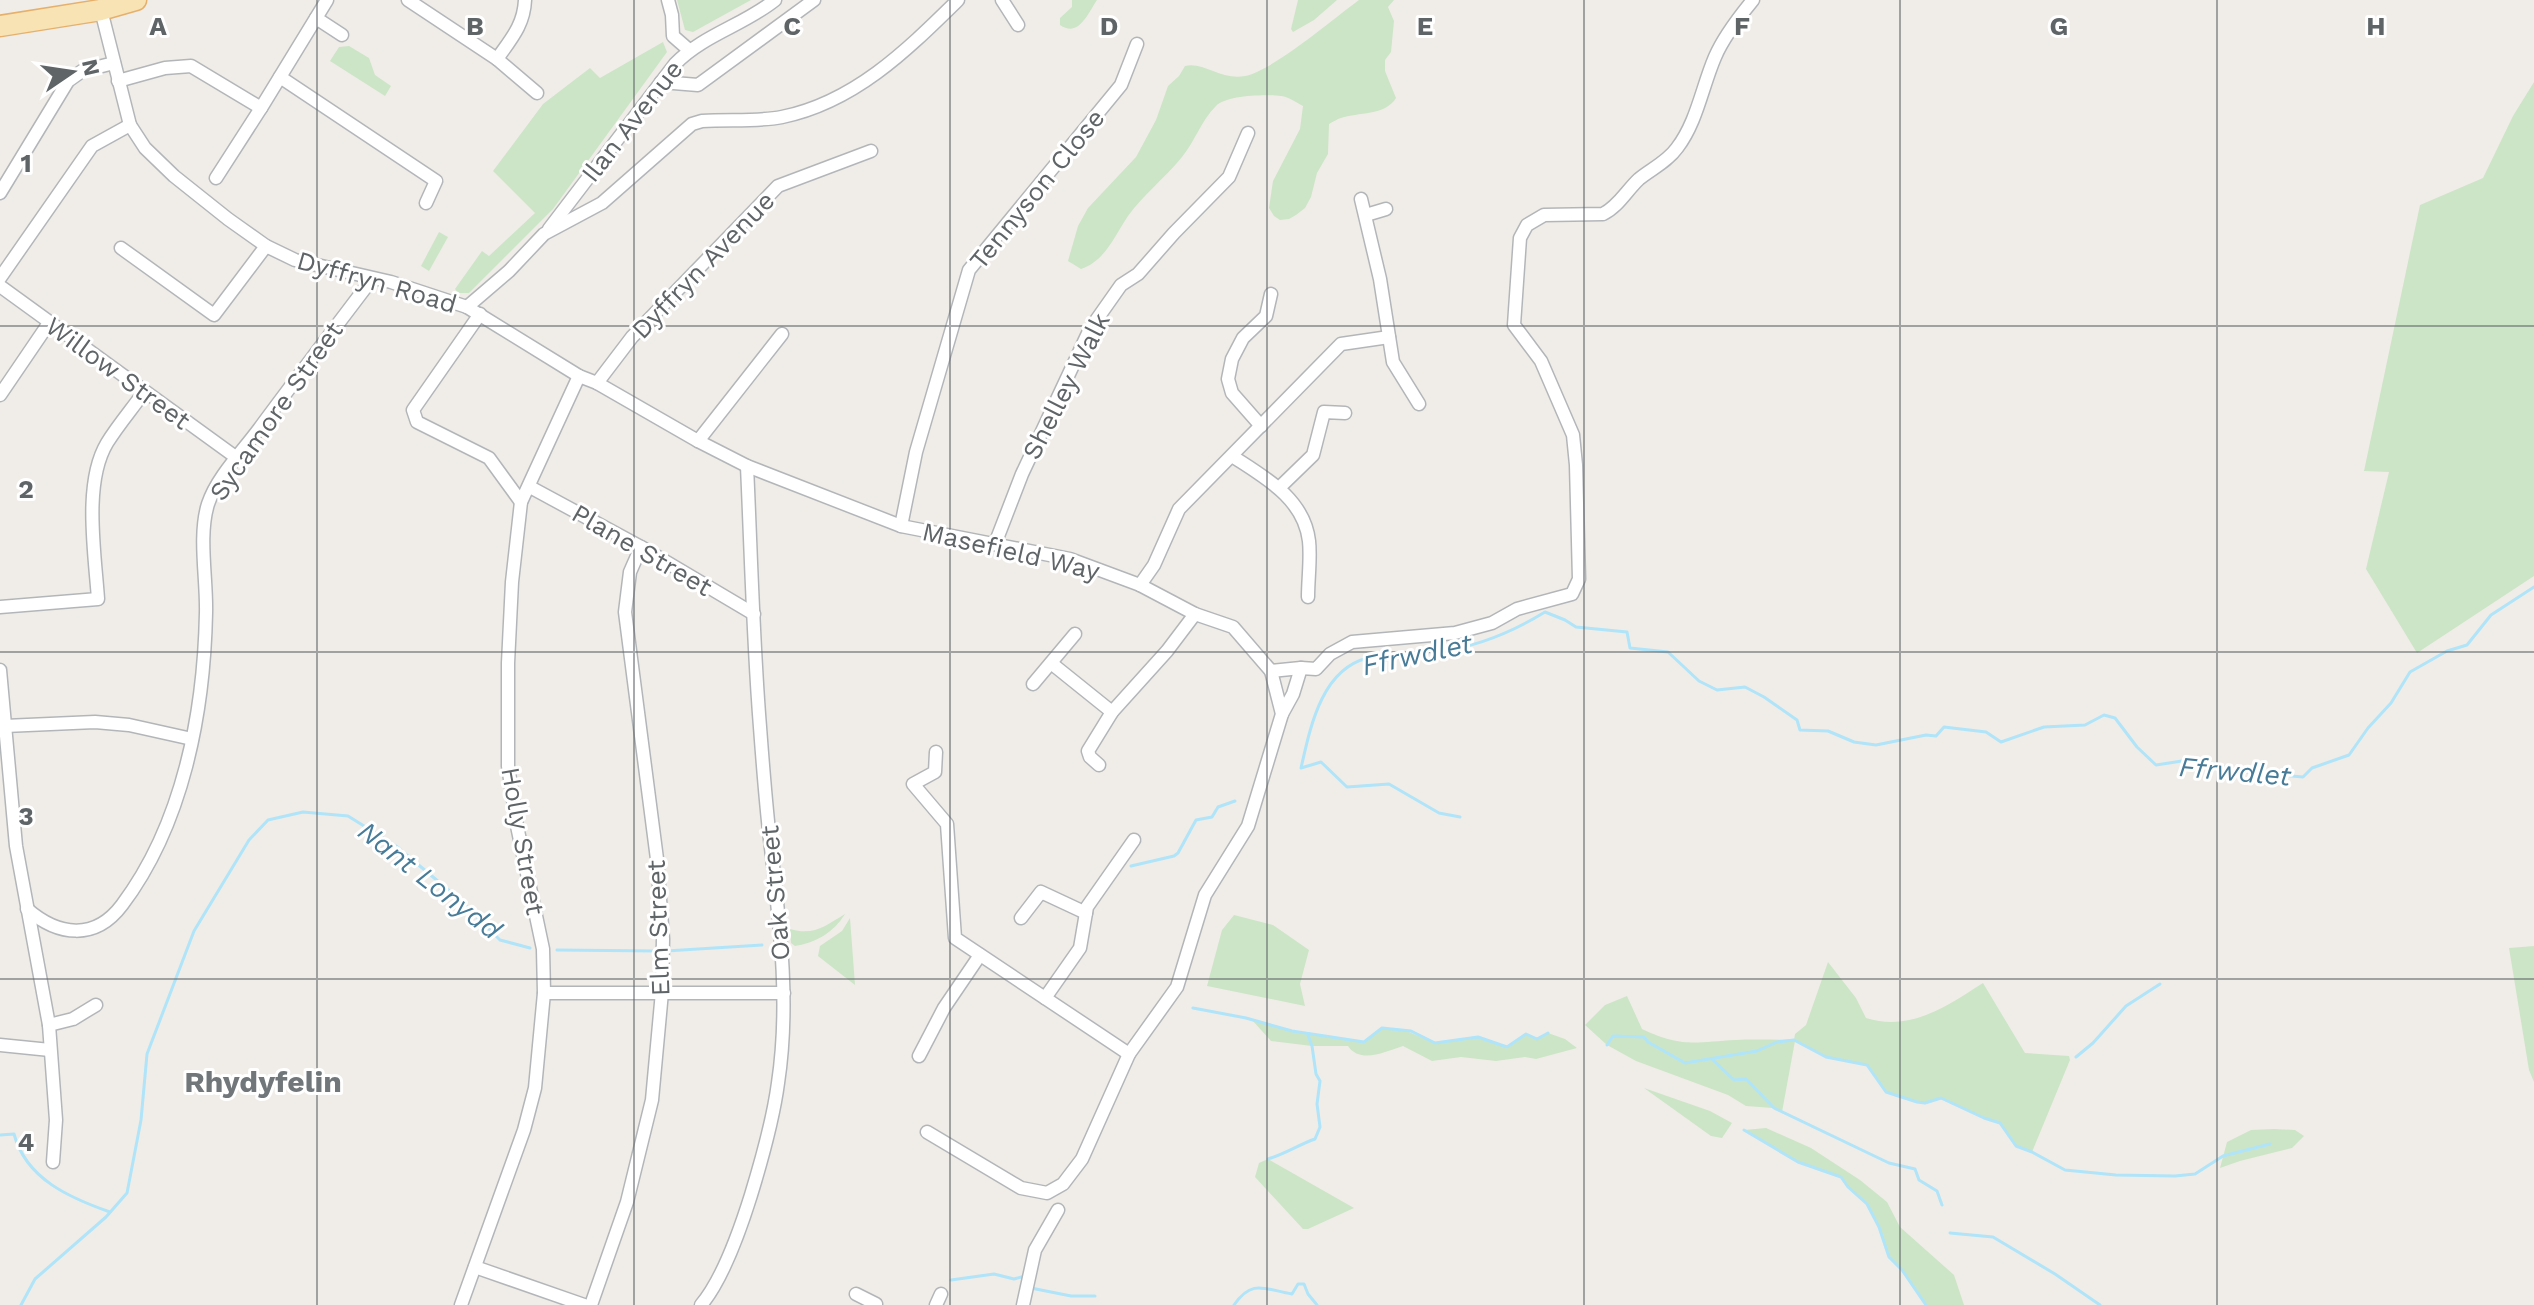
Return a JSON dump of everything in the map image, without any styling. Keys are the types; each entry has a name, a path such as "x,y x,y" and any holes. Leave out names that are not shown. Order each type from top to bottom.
{"main road":[{"path":"0,26 101,10 136,0"}],"street":[{"path":"216,178 327,0"},
{"path":"408,0 497,59 537,93"},
{"path":"497,59 518,30 525,0"},
{"path":"668,0 673,36 689,50"},
{"name":"Ilan Avenue","path":"544,234 689,50 775,0"},
{"path":"661,82 698,85 814,0"},
{"path":"467,307 509,271 544,234 602,203 692,124 778,118 799,113 848,92 904,53 958,0"},
{"path":"1002,0 1018,25"},
{"path":"1271,671 1316,669 1330,654 1352,642 1455,633 1492,623 1517,609 1572,594 1579,579 1573,435 1541,361 1514,325 1520,238 1527,225 1544,215 1603,214 1611,210 1640,178 1677,148 1701,101 1715,55 1753,0"},
{"name":"Dyffryn Road","path":"101,10 130,125 145,148 174,176 266,246 295,260 391,282 467,307 579,376 597,383 698,441 747,466 795,484"},
{"path":"316,18 342,35"},
{"name":"Tennyson Close","path":"901,526 916,452 969,270 1121,85 1137,44"},
{"path":"0,193 68,81 82,71 114,63"},
{"path":"118,81 165,68 191,66 261,108"},
{"path":"280,77 436,181 426,203"},
{"path":"0,278 92,146 130,125"},
{"name":"Shelley Walk","path":"995,544 1022,474 1090,329 1121,285 1138,274 1229,177 1248,133"},
{"name":"Dyffryn Avenue","path":"597,383 632,337 778,186 871,151"},
{"path":"1361,199 1380,279 1393,362 1419,404"},
{"path":"1366,215 1386,209"},
{"path":"121,248 214,315 266,246"},
{"name":"Sycamore Street","path":"27,909 51,926 81,931 94,928 114,915 142,877 174,803 198,715 205,653 205,519 214,489 372,279"},
{"name":"Willow Street","path":"0,286 237,458"},
{"path":"1261,426 1232,393 1228,379 1232,359 1243,338 1266,316 1271,294"},
{"path":"480,314 413,410 417,422 489,458 521,502"},
{"path":"0,395 49,323"},
{"path":"698,441 782,334"},
{"path":"1140,585 1154,565 1179,509 1341,344 1389,337"},
{"name":"Holly Street","path":"461,1305 524,1130 535,1088 544,993 543,949 517,826 508,766 512,582 521,502 579,376"},
{"path":"0,607 98,599 93,515 97,469 105,445 144,392"},
{"path":"1280,487 1313,455 1324,412 1345,413"},
{"path":"1232,456 1280,487 1298,511 1309,539 1308,593 1322,585"},
{"name":"Oak Street","path":"701,1305 717,1281 744,1219 758,1172 778,1083 784,993 781,920 760,724 747,466"},
{"name":"Masefield Way","path":"795,484 901,526 1070,559 1140,585 1195,614 1233,627 1271,671 1282,714"},
{"name":"Plane Street","path":"530,487 641,547 754,614"},
{"name":"Elm Street","path":"591,1305 627,1202 652,1100 662,992 663,939 657,859 625,612 630,572 641,547"},
{"path":"1099,765 1088,751 1112,712 1167,651 1195,614"},
{"path":"1033,684 1075,634"},
{"path":"1051,663 1112,712"},
{"path":"927,1132 1021,1188 1047,1193 1063,1184 1082,1159 1129,1054 1177,987 1205,895 1248,826 1282,714 1293,694 1301,668"},
{"path":"0,670 6,795 49,1025 56,1120 53,1162"},
{"path":"5,726 95,722 129,725 192,739"},
{"path":"936,752 935,772 913,784 947,824 955,938 1129,1054"},
{"path":"1045,998 1080,948 1087,907 1134,840"},
{"path":"1021,918 1041,892 1086,913"},
{"path":"919,1056 944,1008 980,955"},
{"path":"544,993 784,993"},
{"path":"49,1025 73,1019 96,1005"},
{"path":"0,1045 50,1050"},
{"path":"1023,1305 1035,1250 1058,1210"},
{"path":"475,1267 584,1305"},
{"path":"856,1294 877,1305"}],"green space":[{"path":"677,0 751,0 693,32 685,30"},
{"path":"1072,0 1097,0 1078,26 1067,28 1060,25 1060,18 1072,7"},
{"path":"1298,0 1337,0 1314,20 1293,32 1291,29"},
{"path":"1359,0 1394,0 1388,7 1394,21 1391,52 1385,60 1385,71 1396,98 1378,111 1348,116 1329,124 1328,154 1317,173 1305,208 1289,219 1280,220 1269,208 1273,181 1300,129 1303,106 1281,96 1237,97 1216,106 1182,157 1134,208 1096,260 1081,269 1068,261 1078,226 1088,208 1136,157 1156,120 1168,86 1185,66 1199,66 1237,77 1257,72 1287,54"},
{"path":"663,42 667,52 553,209 469,293 458,293 455,289 482,251 489,256 535,213 493,171 543,104 590,68 600,78"},
{"path":"349,46 369,58 375,75 391,86 385,96 330,61 339,47"},
{"path":"2534,82 2534,576 2417,653 2366,569 2389,472 2364,471 2420,205 2483,178 2513,116"},
{"path":"439,232 448,237 429,271 421,266"},
{"path":"845,914 836,926 817,939 795,946 791,943 790,929 813,930"},
{"path":"1234,915 1273,925 1309,950 1300,984 1305,1006 1207,986 1222,930"},
{"path":"850,918 855,985 818,956 820,946 842,931"},
{"path":"2534,946 2534,1082 2529,1070 2509,948"},
{"path":"1828,962 1856,998 1866,1018 1898,1022 1913,1019 1942,1008 1983,983 2025,1053 2069,1056 2032,1152 2016,1146 2000,1123 1941,1099 1917,1102 1886,1092 1867,1065 1826,1057 1795,1041 1782,1112 1773,1108 1746,1106 1728,1095 1636,1061 1607,1045 1585,1025 1605,1005 1627,996 1642,1029 1668,1039 1689,1042 1794,1040 1795,1034 1806,1025"},
{"path":"1252,1020 1292,1031 1364,1042 1382,1028 1402,1029 1435,1043 1478,1037 1506,1047 1526,1034 1537,1039 1548,1033 1565,1039 1577,1048 1536,1059 1525,1057 1496,1061 1461,1057 1432,1061 1403,1046 1366,1055 1348,1046 1271,1041"},
{"path":"1644,1088 1710,1111 1732,1123 1722,1138 1711,1136"},
{"path":"1766,1128 1811,1148 1887,1202 1900,1227 1954,1275 1964,1305 1926,1305 1889,1257 1867,1204 1841,1177 1798,1162 1744,1130"},
{"path":"2251,1130 2295,1130 2304,1136 2292,1148 2220,1168 2227,1142"},
{"path":"1268,1159 1354,1208 1303,1229 1255,1177 1259,1163"}],"waterway":[{"name":"Ffrwdlet","path":"1460,817 1439,813 1389,784 1347,787 1321,762 1301,768 1320,702 1339,674 1352,664 1368,658 1442,651 1482,641 1545,612 1576,627 1627,632 1630,648 1668,652 1699,681 1717,690 1745,687 1797,720 1800,730 1828,731 1854,742 1876,745 1926,735 1936,736 1944,727 1986,732 2001,742 2044,727 2085,725 2104,715 2115,718 2137,747 2156,765 2182,761 2215,764 2236,771 2303,777 2312,768 2349,755 2391,703 2410,672 2447,651 2467,645 2491,615 2534,587"},
{"name":"Ffrwdlet","path":"1131,866 1174,856 1196,820 1212,817 1218,807 1235,801"},
{"name":"Nant Lonydd","path":"21,1305 35,1279 106,1217 127,1193 141,1120 147,1054 194,931 249,840 268,820 303,812 348,816 396,846 458,898 500,940 530,948"},
{"name":"Nant Lonydd","path":"666,951 762,945"},
{"name":"Nant Lonydd","path":"557,950 658,951"},
{"path":"2076,1057 2126,1006 2160,984"},
{"path":"1193,1008 1292,1031 1364,1042 1382,1028 1411,1031 1435,1043 1478,1037 1507,1047 1526,1034 1537,1039 1548,1033"},
{"path":"1268,1159 1315,1139 1320,1127 1317,1104 1320,1081 1308,1035"},
{"path":"1607,1045 1613,1036 1644,1037 1685,1063 1757,1051 1777,1042 1794,1040 1826,1057 1867,1065 1886,1092 1925,1103 1941,1098 2000,1123 2016,1146 2065,1170 2116,1175 2195,1174 2223,1156 2270,1144"},
{"name":"Nant Lonydd","path":"1713,1060 1734,1080 1746,1079 1774,1108 1889,1163 1915,1169 1919,1180 1937,1191 1942,1205"},
{"path":"1744,1130 1798,1162 1841,1177 1867,1204 1889,1257 1926,1305"},
{"path":"0,1135 14,1134 28,1163 52,1185 110,1212"},
{"path":"1950,1233 1993,1237 2100,1305"},
{"path":"951,1280 994,1274 1014,1279 1025,1276"},
{"path":"1234,1305 1253,1289 1266,1288 1292,1294 1298,1284 1304,1284 1317,1305"},
{"path":"1031,1288 1071,1296 1095,1296"}],"district":[{"name":"Rhydyfelin","path":"263,1082"}]}
